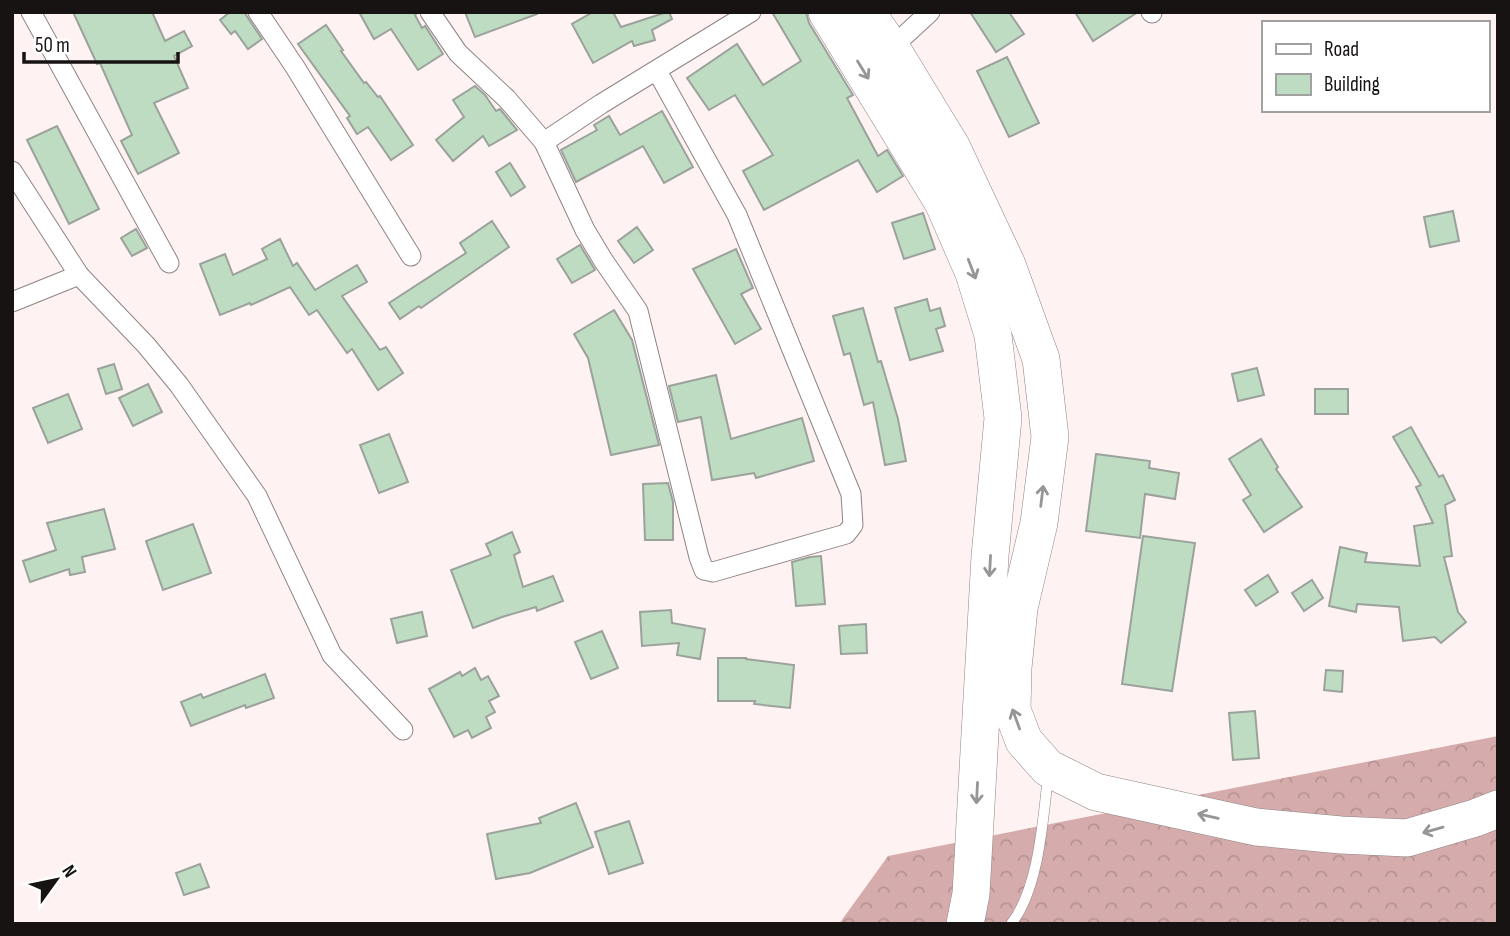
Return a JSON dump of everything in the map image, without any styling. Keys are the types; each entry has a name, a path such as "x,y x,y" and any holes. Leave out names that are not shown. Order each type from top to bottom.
{"highway":[{"path":"827,12 943,202 974,273 993,335 1003,418 990,556 971,894 965,924"},
{"path":"866,12 952,148 1007,265 1041,359 1050,437 1039,523 1019,608 1013,667 1012,710 1024,741 1048,768 1096,792 1256,827 1407,838 1498,809"}],"street":[{"path":"31,12 169,263"},
{"path":"258,12 295,67 411,256"},
{"path":"430,12 458,53 507,99 544,142 585,230 638,311 699,557 704,570 713,572 846,534 853,525 851,494 737,215 657,71"},
{"path":"544,142 751,12"},
{"path":"891,48 930,12"},
{"path":"12,171 79,275 146,345 179,385 257,496 332,655 403,730"},
{"path":"12,302 79,275"}],"lane":[{"path":"1011,924 1025,900 1040,844 1048,768"}],"green space":[{"path":"1498,736 1498,924 839,924 888,856"}],"building":[{"path":"73,12 152,12 165,41 184,31 192,46 174,56 188,88 154,103 179,153 138,174 121,141 132,135 100,63 97,64"},
{"path":"230,12 244,12 262,39 248,49 235,31 231,34 220,20"},
{"path":"359,12 418,12 415,15 422,28 425,26 443,54 418,70 391,29 374,39"},
{"path":"465,12 537,12 537,14 475,37"},
{"path":"593,12 613,12 621,27 667,12 672,19 652,30 655,40 634,46 632,41 593,63 572,24"},
{"path":"772,12 806,12 809,23 853,95 847,98 878,156 887,150 903,176 877,192 858,160 764,210 743,171 773,155 735,95 709,110 687,78 737,44 763,85 801,61"},
{"path":"970,12 1009,12 1024,34 996,52"},
{"path":"1075,12 1138,12 1093,41"},
{"path":"326,25 364,83 380,96 413,145 391,160 368,127 357,134 347,118 350,116 298,44"},
{"path":"1007,57 1039,123 1009,137 977,71"},
{"path":"475,86 496,111 500,109 517,130 489,146 483,136 453,161 436,140 464,117 453,100"},
{"path":"662,111 693,167 664,183 643,146 576,182 561,150 597,130 594,125 609,116 620,135"},
{"path":"57,126 99,209 69,224 27,140"},
{"path":"510,163 525,187 511,196 496,172"},
{"path":"1453,211 1459,241 1430,247 1424,217"},
{"path":"923,213 935,249 904,259 892,223"},
{"path":"492,221 509,247 421,308 419,306 400,319 389,303 466,253 460,243"},
{"path":"637,227 653,250 634,263 618,241"},
{"path":"136,229 147,248 132,256 121,238"},
{"path":"280,239 293,266 297,263 315,290 357,265 367,282 342,296 380,350 386,347 403,373 378,390 352,349 347,353 317,310 309,315 290,287 251,305 250,303 220,315 200,264 225,254 233,275 267,259 262,249"},
{"path":"580,245 595,270 572,283 557,259"},
{"path":"736,249 753,288 741,294 761,329 735,344 693,269"},
{"path":"927,299 930,311 940,308 945,326 936,329 943,351 910,360 895,308"},
{"path":"863,308 898,419 906,461 885,465 873,402 864,405 850,353 844,355 833,316"},
{"path":"614,310 632,340 659,445 611,455 588,358 574,334"},
{"path":"114,364 122,389 106,394 98,369"},
{"path":"1257,368 1264,395 1238,401 1232,374"},
{"path":"716,375 731,439 802,418 814,461 756,478 754,473 712,480 701,417 678,422 669,386"},
{"path":"148,384 162,412 133,426 119,398"},
{"path":"1315,389 1348,389 1348,414 1315,414"},
{"path":"68,394 82,429 48,443 33,408"},
{"path":"1411,427 1439,477 1443,475 1455,500 1445,505 1452,556 1444,557 1458,612 1466,622 1441,643 1435,637 1403,641 1399,607 1357,604 1356,612 1329,606 1340,547 1367,553 1365,562 1420,566 1414,526 1433,523 1416,487 1421,485 1393,437"},
{"path":"389,434 408,482 379,493 360,445"},
{"path":"1261,439 1278,467 1276,469 1302,507 1264,532 1243,500 1251,495 1229,459"},
{"path":"1096,454 1150,461 1149,468 1179,473 1175,499 1145,494 1140,538 1086,531"},
{"path":"668,483 673,502 673,540 645,540 643,484"},
{"path":"104,509 115,549 82,557 85,572 70,575 69,569 30,582 23,561 56,550 47,523"},
{"path":"193,524 211,573 163,590 146,541"},
{"path":"512,532 520,552 514,555 523,587 553,576 563,601 537,611 536,607 502,617 473,628 451,570 491,555 486,544"},
{"path":"1143,536 1195,543 1172,691 1122,684"},
{"path":"821,556 825,604 796,606 792,562"},
{"path":"1268,575 1278,592 1256,606 1245,590"},
{"path":"1312,580 1323,598 1304,611 1292,593"},
{"path":"671,610 672,623 705,629 700,659 677,655 679,643 642,646 640,612"},
{"path":"422,612 427,636 397,643 391,619"},
{"path":"866,624 867,653 841,654 839,626"},
{"path":"602,631 618,668 591,679 575,642"},
{"path":"718,658 746,658 794,665 790,708 754,704 755,701 718,701"},
{"path":"475,668 481,680 488,676 499,696 489,701 495,712 486,717 491,728 472,738 468,730 454,737 429,689 460,672 462,676"},
{"path":"1326,670 1343,671 1342,692 1324,690"},
{"path":"265,674 274,698 246,708 245,705 191,726 181,702 201,694 203,698"},
{"path":"1255,711 1259,758 1233,760 1229,713"},
{"path":"576,803 593,847 530,873 496,879 487,834 541,823 539,818"},
{"path":"629,821 643,863 609,874 595,832"},
{"path":"200,864 209,887 184,895 176,873"}]}
